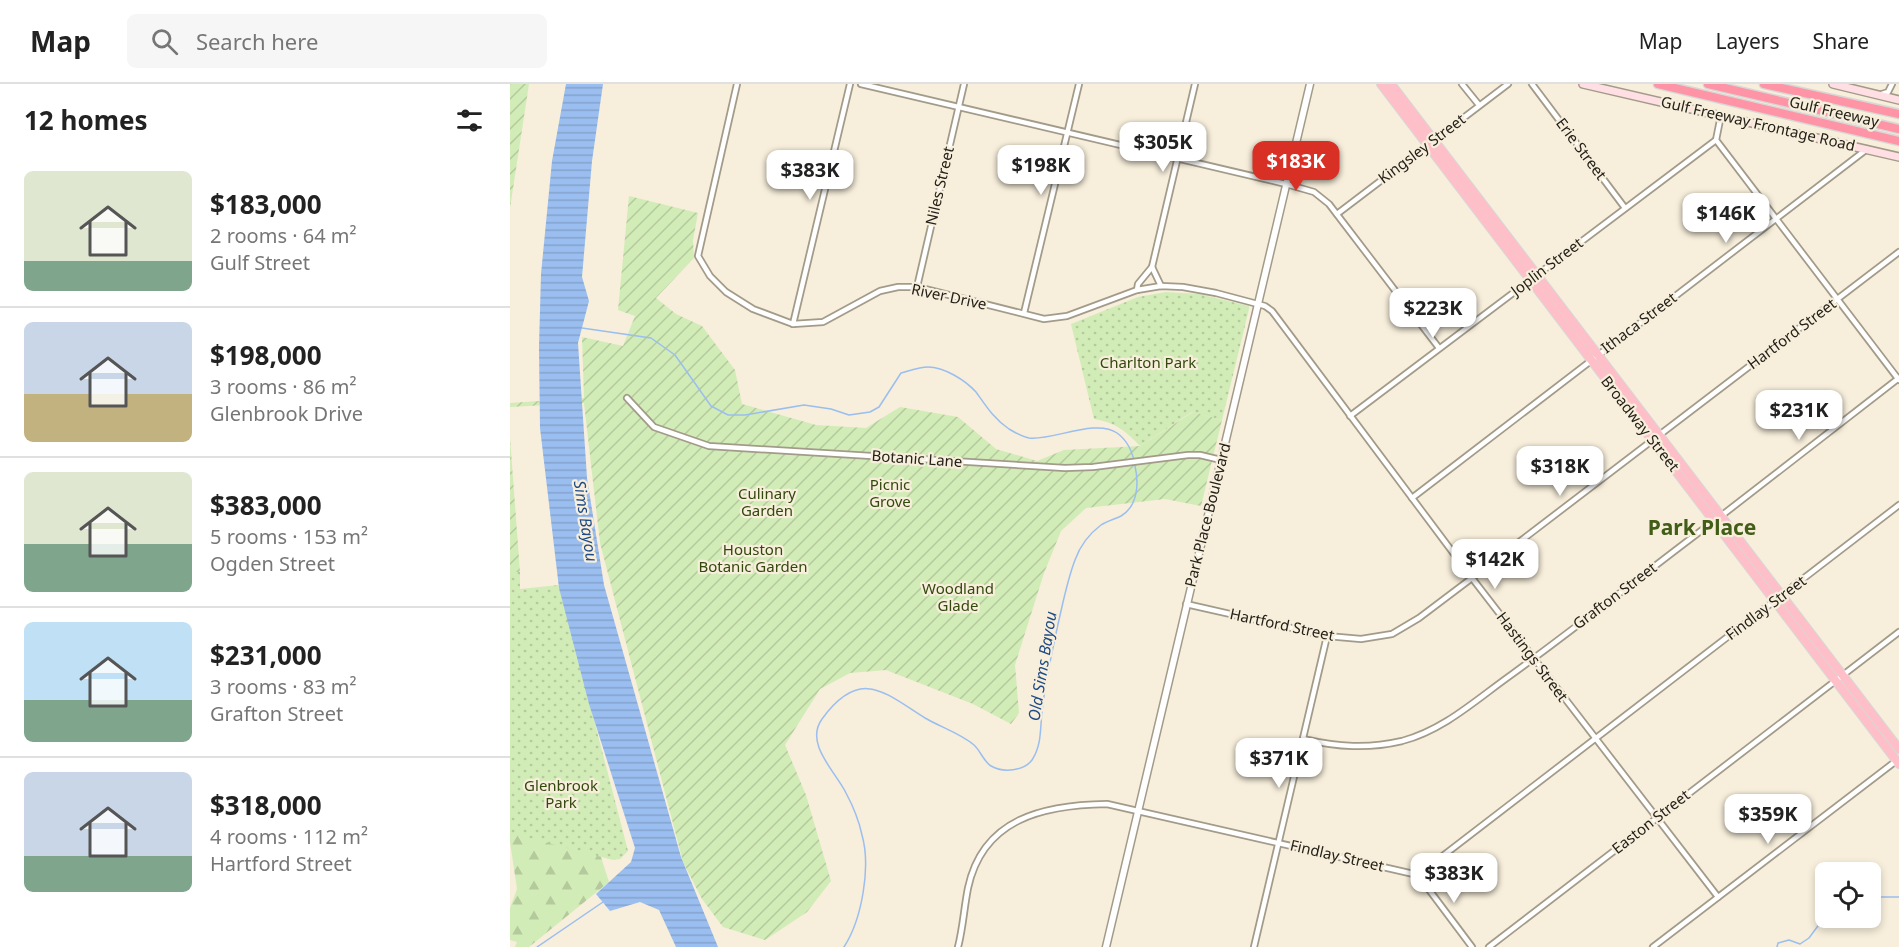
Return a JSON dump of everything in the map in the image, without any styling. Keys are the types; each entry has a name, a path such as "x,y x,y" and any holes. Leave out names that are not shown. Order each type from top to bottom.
{"highway":[{"name":"Gulf Freeway","path":"1658,84 1899,141"},
{"name":"Gulf Freeway","path":"1708,84 1899,129"},
{"name":"Gulf Freeway","path":"1764,84 1899,114"}],"main road":[{"name":"Broadway Street","path":"1380,84 1590,360 1656,437"},
{"name":"Broadway Street","path":"1391,84 1598,354 1717,519 1899,748"},
{"name":"Gulf Freeway Frontage Road","path":"1583,84 1899,157"},
{"path":"1833,84 1899,100"},
{"path":"1465,195 1472,189"},
{"name":"Broadway Street","path":"1778,598 1835,681 1898,762"}],"street":[{"name":"River Drive","path":"737,84 698,256 710,276 726,292 753,309 793,324 824,322 880,291 898,287 917,287 1044,319 1066,316 1137,290 1161,286 1202,291 1258,304"},
{"path":"793,324 850,84"},
{"path":"861,84 1314,192 1337,214 1439,348"},
{"name":"Niles Street","path":"917,287 964,84"},
{"path":"1024,314 1080,84"},
{"path":"1137,290 1138,284 1152,267 1195,84"},
{"name":"Park Place Boulevard","path":"1106,947 1310,84"},
{"path":"1462,84 1479,105"},
{"name":"Kingsley Street","path":"1337,214 1508,84"},
{"path":"1878,95 1888,92 1892,84"},
{"name":"Erie Street","path":"1535,86 1625,207"},
{"path":"1722,115 1716,140 1899,379"},
{"name":"Joplin Street","path":"1350,416 1716,140"},
{"name":"Ithaca Street","path":"1412,498 1867,149"},
{"name":"Hartford Street","path":"1186,604 1327,636 1361,639 1392,634 1419,618 1899,252"},
{"path":"1152,267 1161,286"},
{"name":"Hastings Street","path":"1258,304 1272,311 1472,578 1718,897"},
{"name":"Grafton Street","path":"1303,739 1335,746 1355,747 1402,741 1448,721 1899,379"},
{"name":"Botanic Lane","path":"627,398 654,427 709,446 1065,468 1093,467 1179,456 1200,455 1221,460"},
{"name":"Findlay Street","path":"958,947 968,887 975,864 984,847 1004,829 1031,815 1062,807 1107,804 1418,875 1899,505"},
{"name":"Easton Street","path":"1489,947 1899,632"},
{"path":"1254,947 1327,636"},
{"path":"1653,947 1898,762"},
{"path":"1418,875 1472,947"}],"green space":[{"path":"510,84 529,84 510,208"},
{"name":"Houston Botanic Garden","path":"629,196 698,213 693,240 694,258 656,298 676,314 702,326 735,370 742,404 816,425 866,428 900,407 958,417 996,449 1037,461 1064,450 1140,446 1193,412 1222,420 1201,506 1165,499 1086,508 1061,531 1044,573 1015,665 1019,713 1011,724 973,704 886,670 850,673 820,689 785,745 806,795 831,881 807,912 765,940 723,927 702,899 683,862 600,543 584,403 510,407 510,403 584,398 582,337 623,346 635,316 618,310"},
{"name":"Charlton Park","path":"1166,292 1199,294 1249,306 1249,309 1222,420 1192,412 1140,446 1120,428 1094,419 1071,324 1138,297"},
{"path":"510,438 520,572 510,572"},
{"name":"Glenbrook Park","path":"510,572 520,572 520,589 559,585 628,851 620,859 613,860 510,833"},
{"path":"510,812 591,826 609,882 529,947 515,947 517,942 510,940 510,908 517,889 510,842"}],"water":[{"name":"Sims Bayou","path":"566,84 603,84 592,161 582,277 589,301 578,343 587,478 604,585 681,857 718,947 676,947 659,910 640,902 610,911 596,894 631,862 635,848 589,704 559,588 540,428 541,274 552,161"}],"waterway":[{"name":"Old Sims Bayou","path":"582,328 651,338 675,355 711,406 728,415 745,415 804,405 831,409 849,415 870,412 879,407 901,373 928,367 947,372 966,383 999,421 1021,436 1039,438 1086,429 1108,429 1121,436 1131,452 1137,480 1136,494 1131,506 1127,512 1103,524 1093,532 1079,550 1072,568 1049,668 1039,742 1028,764 1013,770 1001,770 991,766 976,747 968,741 897,700 872,689 860,689 848,693 822,719 817,728 819,748 851,803 865,848 865,877 860,908 844,947"},
{"path":"1881,897 1899,897"},
{"path":"537,947 603,902"},
{"path":"1777,947 1778,943 1789,940 1800,944 1809,938 1816,928"}],"district":[{"name":"Park Place","path":"1702,528"}],"park label":[{"name":"Picnic Grove","path":"890,494"},
{"name":"Culinary Garden","path":"767,502"},
{"name":"Woodland Glade","path":"958,598"}]}
